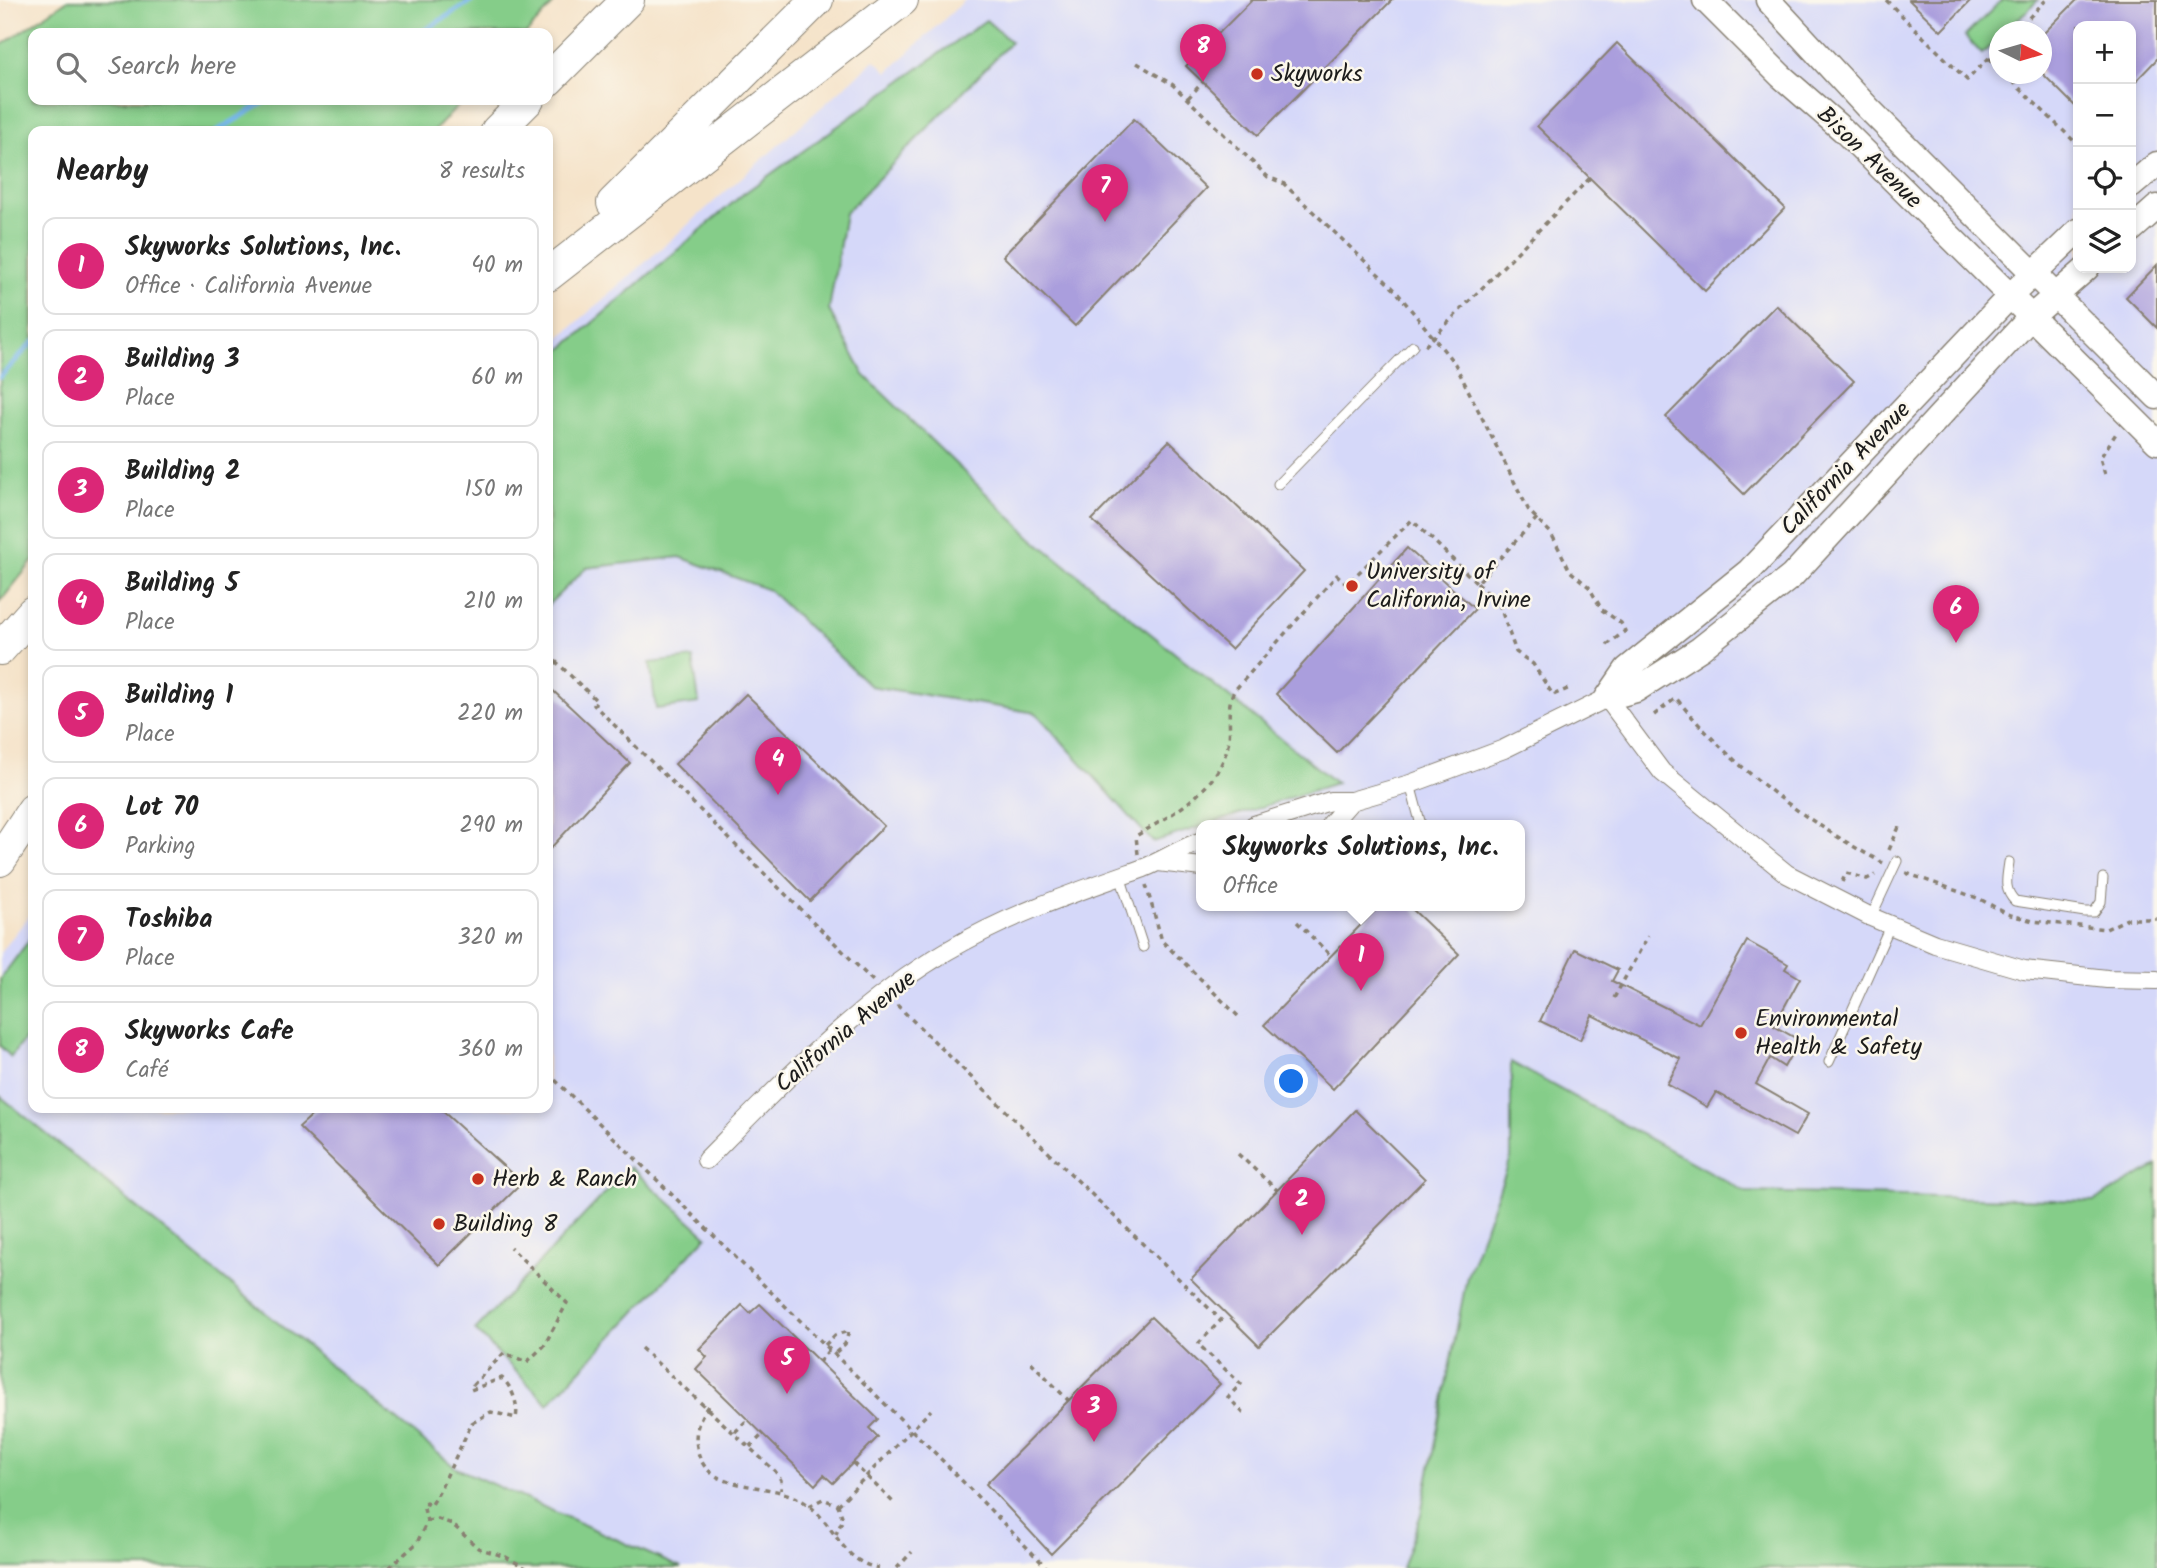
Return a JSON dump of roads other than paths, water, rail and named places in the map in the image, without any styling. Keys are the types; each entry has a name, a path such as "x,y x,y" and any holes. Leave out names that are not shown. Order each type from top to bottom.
{"highway":[{"path":"553,59 602,0"},
{"path":"553,75 628,0"},
{"path":"553,263 817,0"},
{"path":"553,271 902,0"},
{"path":"499,126 515,105"},
{"path":"500,126 523,105"},
{"path":"0,649 28,618"},
{"path":"0,860 28,818"}],"street":[{"name":"Bison Avenue","path":"1705,0 1781,76 1843,130 2157,442"},
{"name":"Bison Avenue","path":"1768,0 1867,107 2157,397"},
{"path":"2136,182 2157,164"},
{"path":"2136,226 2157,207"},
{"name":"California Avenue","path":"1607,698 1628,669 1749,571 2010,296 2073,236"},
{"name":"California Avenue","path":"1270,820 1330,801 1351,801 1410,785 1504,749 1607,698 1636,690 1700,649 1792,576 2030,318 2081,273"},
{"path":"1607,698 1662,772 1787,874 1833,898 1935,944 2024,970 2107,979 2157,980"},
{"path":"1334,820 1351,801"},
{"name":"California Avenue","path":"706,1160 804,1060 885,993 947,951 1007,919 1149,865 1196,844"},
{"name":"California Avenue","path":"1149,865 1196,867"}],"lane":[{"path":"1278,484 1415,349"},
{"path":"1410,785 1420,820"},
{"path":"2009,862 2007,893 2015,901 2073,911 2094,912 2101,902 2103,878"},
{"path":"1871,917 1896,864"},
{"path":"1119,875 1143,947"},
{"path":"1829,1062 1890,926"}],"waterway":[{"path":"428,28 473,0"},
{"path":"225,126 260,105"},
{"path":"0,377 28,347"}],"place":[{"name":"Skyworks","path":"1257,74"},
{"name":"Skyworks Cafe","path":"1203,82"},
{"name":"Toshiba","path":"1105,222"},
{"name":"University of California, Irvine","path":"1352,586"},
{"name":"Lot 70","path":"1956,643"},
{"name":"Building 5","path":"778,795"},
{"name":"Skyworks Solutions, Inc.","path":"1361,991"},
{"name":"Environmental Health & Safety","path":"1741,1033"},
{"name":"Herb & Ranch","path":"478,1179"},
{"name":"Building 8","path":"439,1224"},
{"name":"Building 3","path":"1302,1235"},
{"name":"Building 1","path":"787,1394"},
{"name":"Building 2","path":"1094,1442"}]}
